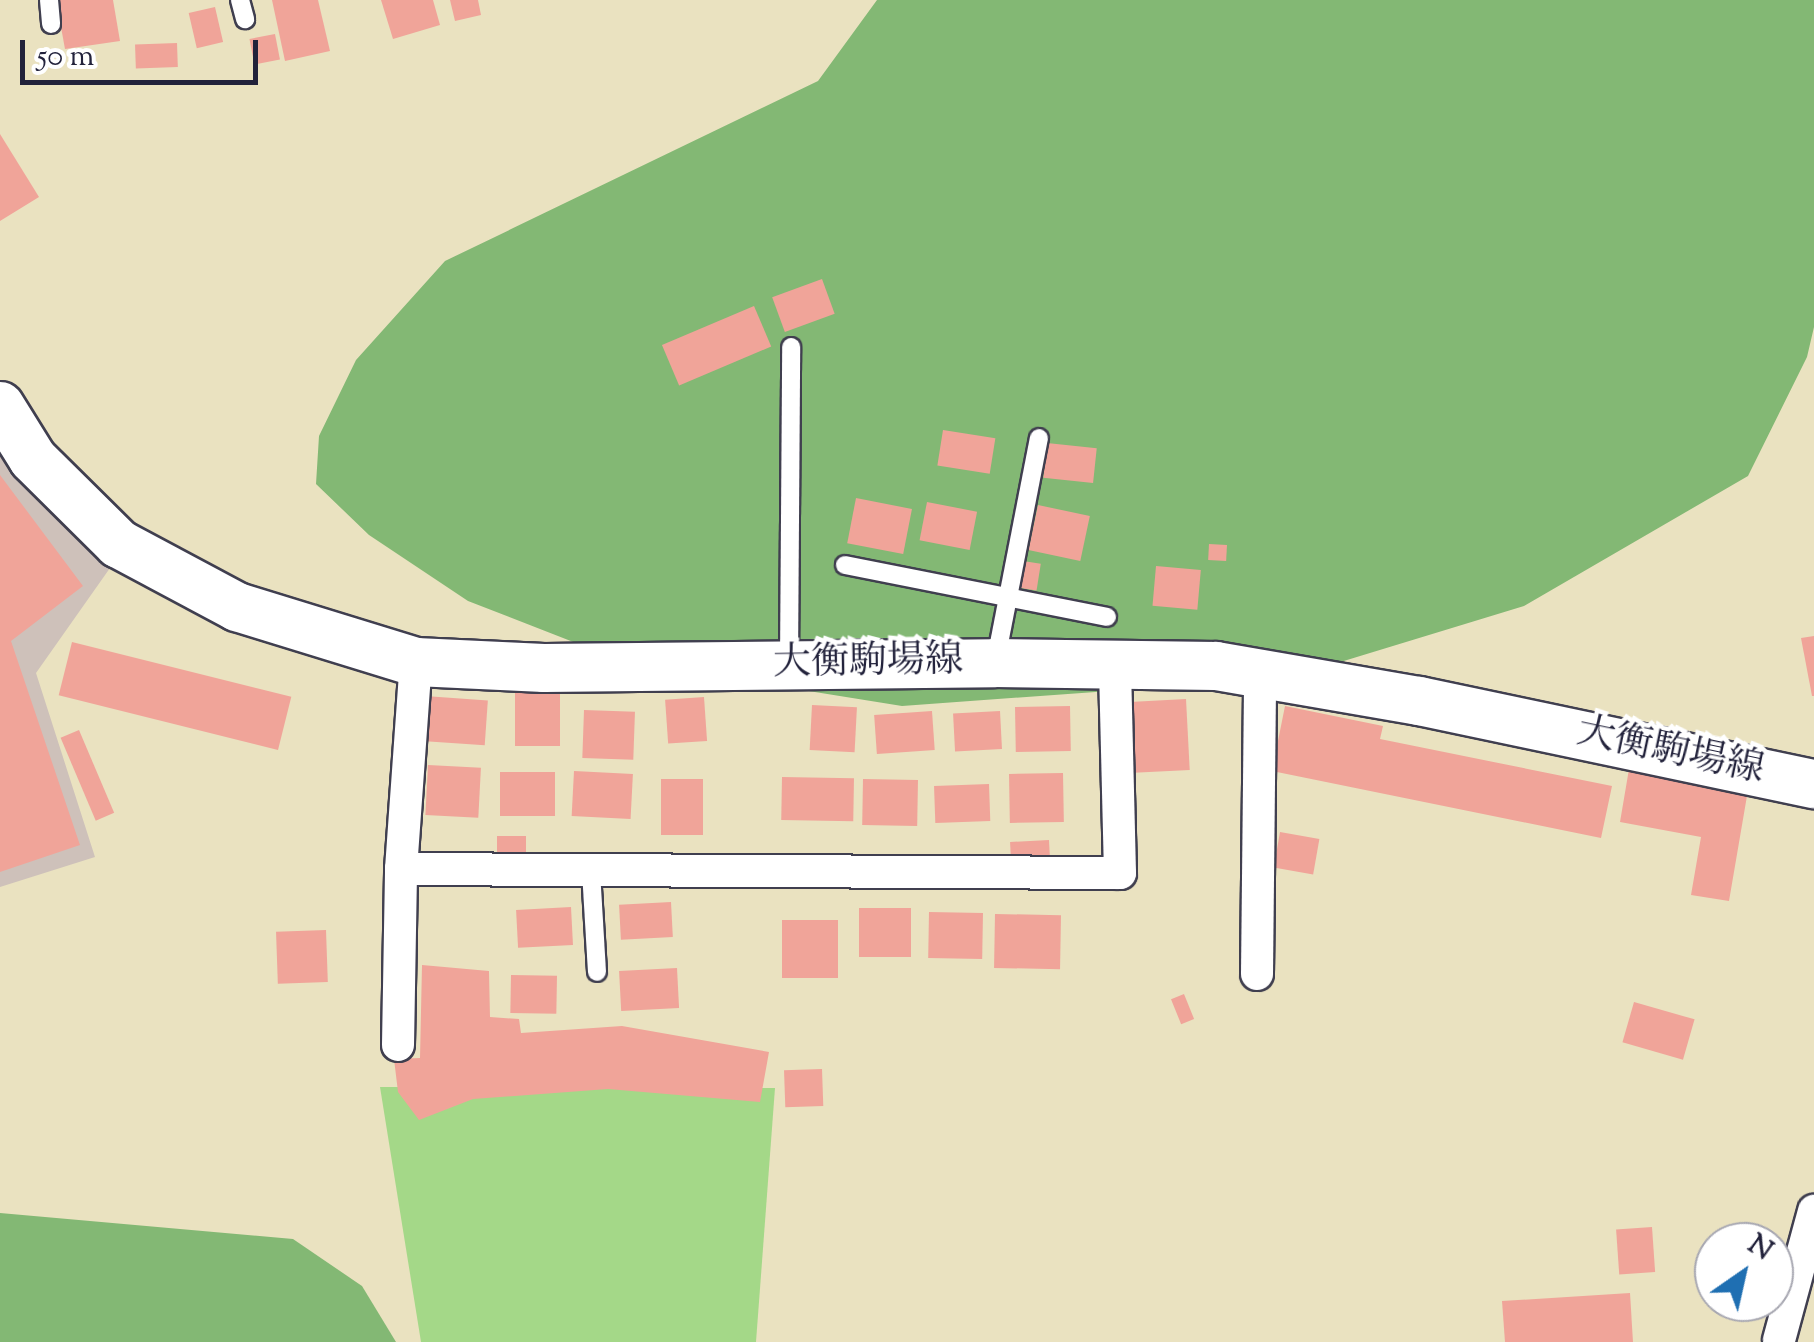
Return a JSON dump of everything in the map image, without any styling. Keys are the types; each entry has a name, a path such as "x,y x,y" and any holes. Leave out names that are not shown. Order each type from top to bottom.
{"main road":[{"name":"大衡駒場線","path":"0,406 32,460 119,544 237,607 416,662 544,668 995,663 1216,666 1418,700 1814,784"}],"street":[{"path":"398,1045 401,869 416,662"},
{"path":"401,869 1120,873 1116,666"},
{"path":"1258,974 1260,674"},
{"path":"1780,1340 1814,1211"}],"lane":[{"path":"50,0 51,24"},
{"path":"240,0 245,19"},
{"path":"788,665 792,347"},
{"path":"995,663 1040,438"},
{"path":"845,564 1107,617"},
{"path":"591,871 596,972"}],"shaded area":[{"path":"0,431 55,514 110,568 36,673 95,857 0,887"}],"green space":[{"path":"877,0 1814,0 1814,327 1807,357 1748,476 1524,606 1288,678 902,706 622,661 468,601 369,535 316,484 319,436 356,360 445,261 818,81"},
{"path":"380,1087 775,1088 756,1342 421,1342"},
{"path":"0,1213 293,1239 362,1286 396,1342 0,1342"}],"building":[{"path":"56,0 113,0 120,41 65,49"},
{"path":"272,0 318,0 330,51 285,61"},
{"path":"381,0 433,0 440,25 393,39"},
{"path":"450,0 478,0 481,15 455,21"},
{"path":"215,7 223,42 197,48 189,13"},
{"path":"275,34 280,60 254,64 249,39"},
{"path":"177,43 178,67 136,68 135,44"},
{"path":"0,134 39,197 0,221"},
{"path":"822,279 835,314 785,332 772,297"},
{"path":"754,306 771,347 679,386 662,345"},
{"path":"943,430 995,438 990,474 937,466"},
{"path":"1047,443 1097,448 1093,483 1043,478"},
{"path":"0,475 83,586 11,641 80,845 0,872"},
{"path":"856,498 912,509 903,554 847,543"},
{"path":"927,502 977,512 970,550 920,540"},
{"path":"1038,505 1090,516 1080,561 1028,550"},
{"path":"1209,544 1227,545 1226,561 1208,560"},
{"path":"1023,561 1041,564 1037,590 1019,588"},
{"path":"1156,566 1201,570 1197,610 1153,606"},
{"path":"1814,636 1814,696 1812,696 1801,638"},
{"path":"72,642 291,697 278,750 59,695"},
{"path":"515,691 560,691 560,746 515,746"},
{"path":"425,696 488,700 485,745 422,741"},
{"path":"704,697 707,741 668,744 665,700"},
{"path":"1186,699 1190,770 1129,773 1125,702"},
{"path":"812,705 857,707 855,752 810,750"},
{"path":"1070,706 1071,751 1016,752 1015,707"},
{"path":"1285,706 1383,726 1380,739 1612,786 1601,838 1272,771"},
{"path":"584,710 635,712 633,760 582,758"},
{"path":"932,711 935,750 877,754 874,715"},
{"path":"1000,711 1002,749 955,751 953,713"},
{"path":"79,730 114,813 96,821 61,738"},
{"path":"428,765 481,768 478,818 425,815"},
{"path":"1629,769 1748,790 1729,901 1691,895 1701,837 1620,822"},
{"path":"574,771 633,774 631,819 572,816"},
{"path":"500,772 555,772 555,816 500,816"},
{"path":"1063,773 1064,822 1010,823 1009,774"},
{"path":"782,777 854,778 853,821 781,820"},
{"path":"661,779 703,779 703,835 661,835"},
{"path":"863,779 918,780 917,826 862,825"},
{"path":"989,784 990,821 935,823 934,786"},
{"path":"1280,832 1319,839 1313,874 1274,867"},
{"path":"497,836 526,836 526,859 497,859"},
{"path":"1049,840 1050,861 1011,863 1010,842"},
{"path":"671,902 673,937 621,940 619,905"},
{"path":"571,907 573,945 518,948 516,910"},
{"path":"859,908 911,908 911,957 859,957"},
{"path":"929,912 983,913 982,959 928,958"},
{"path":"995,914 1061,915 1060,969 994,968"},
{"path":"782,920 838,920 838,978 782,978"},
{"path":"326,930 328,982 278,984 276,932"},
{"path":"422,965 489,971 490,1017 519,1019 521,1033 622,1026 769,1052 760,1102 608,1089 473,1099 419,1120 398,1092 394,1059 420,1058"},
{"path":"677,968 679,1008 621,1011 619,971"},
{"path":"511,975 557,976 556,1014 510,1013"},
{"path":"1184,994 1194,1019 1181,1024 1171,999"},
{"path":"1634,1002 1695,1019 1683,1060 1622,1042"},
{"path":"822,1069 823,1106 785,1107 784,1070"},
{"path":"1652,1227 1655,1272 1619,1274 1616,1230"},
{"path":"1630,1293 1633,1342 1505,1342 1502,1301"}]}
